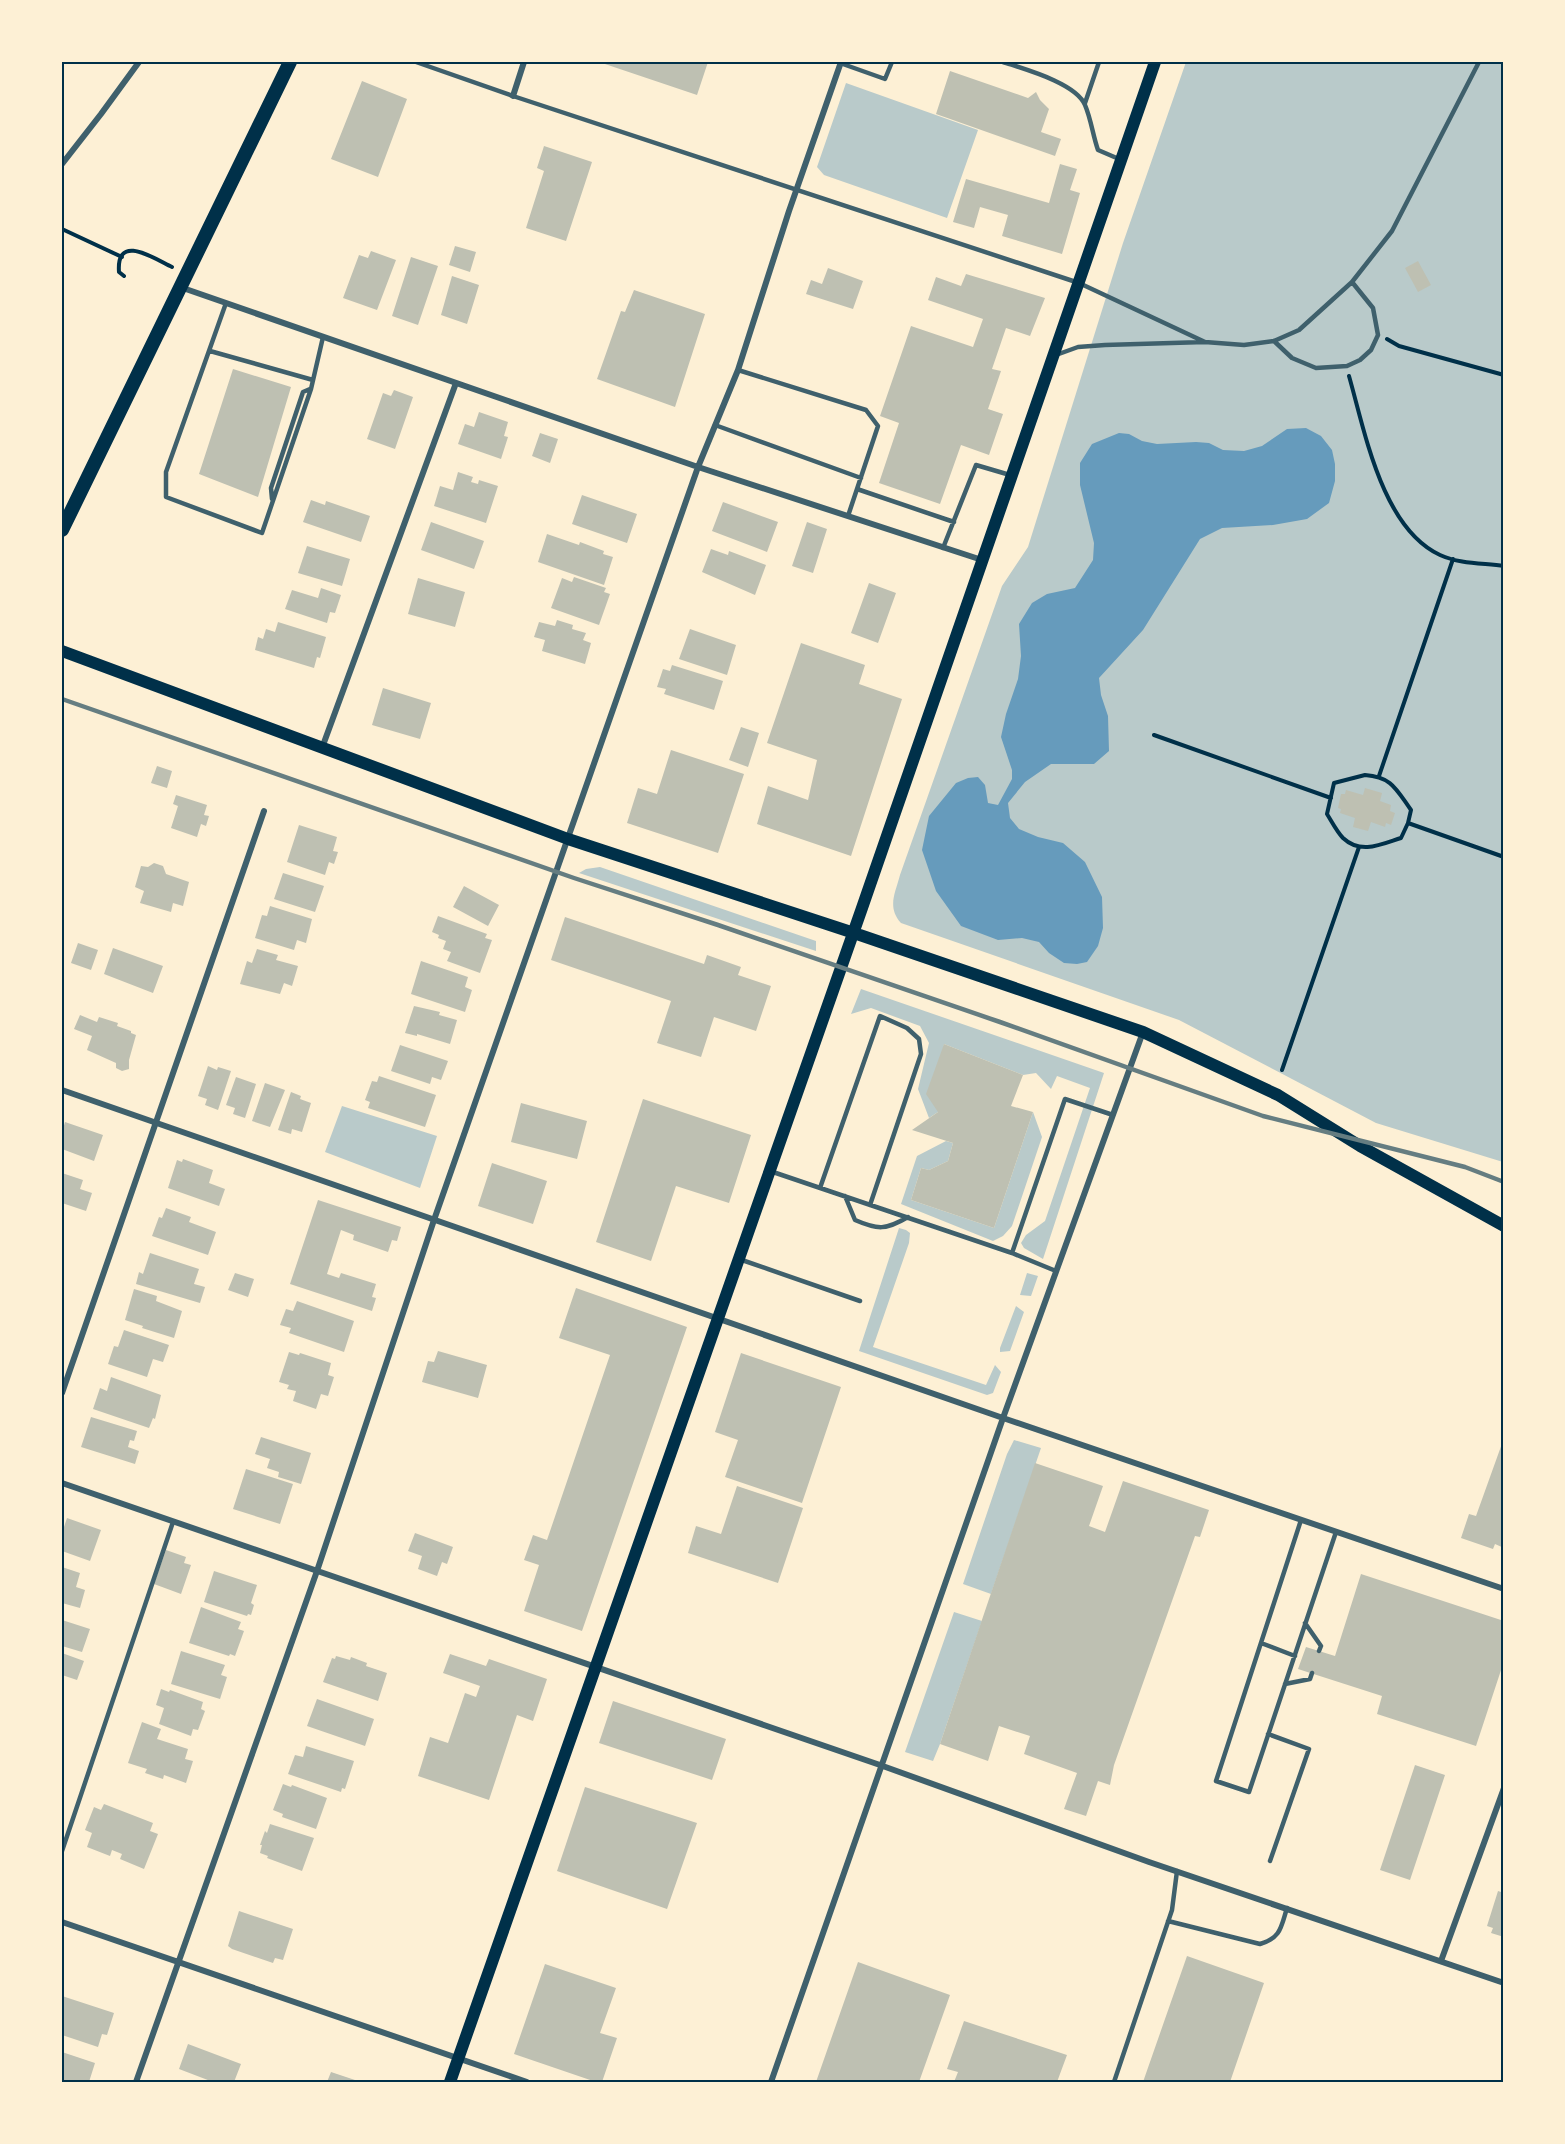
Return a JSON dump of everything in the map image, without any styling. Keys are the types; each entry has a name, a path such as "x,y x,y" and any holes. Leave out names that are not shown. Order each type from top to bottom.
{"main road":[{"path":"62,530 290,62"},
{"path":"450,2082 854,933 1155,62"},
{"path":"62,651 567,839 854,933 1143,1032 1278,1095 1360,1146 1503,1226"}],"street":[{"path":"62,164 138,62"},
{"path":"513,96 524,62"},
{"path":"136,2082 317,1571 434,1220 567,839 698,467 738,370 840,62"},
{"path":"180,287 698,467 983,560"},
{"path":"322,748 456,383"},
{"path":"62,1393 264,811"},
{"path":"771,2082 880,1765 1143,1032"},
{"path":"62,1090 1003,1418 1503,1589"},
{"path":"62,1483 1503,1983"},
{"path":"1441,1961 1503,1788"},
{"path":"62,1922 526,2082"}],"lane":[{"path":"416,62 1079,284 1205,342"},
{"path":"840,62 885,79 892,62"},
{"path":"1003,62 1075,92 1085,103 1098,150 1121,160"},
{"path":"1085,103 1099,62"},
{"path":"1054,356 1078,347 1105,345 1205,342 1244,345 1274,341 1299,330 1352,282 1392,231 1479,62"},
{"path":"1274,341 1292,358 1316,368 1347,366 1360,360 1371,350 1378,335 1373,308 1352,282"},
{"path":"226,303 166,472 166,497 262,533 311,389 323,337"},
{"path":"210,351 313,380"},
{"path":"738,370 866,410 878,426 848,516"},
{"path":"715,425 861,478"},
{"path":"943,548 976,465 1012,476"},
{"path":"857,489 954,522"},
{"path":"820,1188 880,1016 907,1028 920,1039 921,1054 870,1204"},
{"path":"1012,1253 1065,1099 1113,1115"},
{"path":"770,1171 1012,1253 1056,1271"},
{"path":"844,1196 855,1220 872,1228 891,1227 908,1217"},
{"path":"739,1259 860,1301"},
{"path":"1301,1520 1216,1781 1249,1792 1336,1532"},
{"path":"62,1851 173,1522"},
{"path":"1305,1623 1321,1646 1319,1651"},
{"path":"1261,1643 1295,1656"},
{"path":"1285,1684 1310,1679 1312,1673"},
{"path":"1268,1734 1309,1749 1270,1861"},
{"path":"1114,2082 1172,1910 1177,1871"},
{"path":"1168,1920 1260,1944 1272,1940 1280,1932 1287,1908"}],"path":[{"path":"62,229 122,257"},
{"path":"124,276 119,272 122,257 127,251 134,249 186,274"},
{"path":"1378,335 1399,346 1503,375"},
{"path":"1347,366 1375,465 1393,509 1409,531 1439,554 1461,562 1503,566"},
{"path":"1379,776 1454,559"},
{"path":"1154,735 1331,798"},
{"path":"1365,775 1379,776 1392,783 1411,810 1408,823 1401,838 1369,849 1359,847 1343,839 1327,814 1331,798 1334,783 1365,775"},
{"path":"1408,823 1503,857"},
{"path":"1282,1070 1359,847"}],"shaded area":[{"path":"1186,62 1503,62 1503,1162 1376,1123 1179,1020 901,923 894,911 894,894 900,875 1002,586 1028,547 1123,243"},
{"path":"846,83 978,130 947,218 824,175 817,167"},
{"path":"600,867 816,941 816,951 579,873 586,869"},
{"path":"861,989 1104,1073 1043,1259 1024,1248 1021,1243 1026,1235 1045,1221 1090,1088 1057,1076 1051,1089 1036,1073 1023,1075 944,1044 938,1112 929,1118 918,1089 929,1043 920,1026 871,1008 851,1014"},
{"path":"342,1106 437,1136 420,1188 325,1152"},
{"path":"1033,1112 1042,1137 1012,1226 1003,1236 993,1241 901,1204 917,1156 946,1141 953,1143 948,1161 929,1170 921,1168 911,1200 994,1228"},
{"path":"899,1228 910,1233 909,1243 873,1347 986,1385 995,1365 1001,1372 993,1393 987,1395 859,1351"},
{"path":"1027,1273 1038,1276 1031,1296 1020,1295"},
{"path":"1016,1306 1024,1312 1010,1351 1000,1352 1000,1348"},
{"path":"1014,1440 1041,1448 991,1594 963,1584 1007,1454"},
{"path":"954,1612 982,1621 933,1761 905,1752"}],"water":[{"path":"1306,428 1321,436 1332,450 1335,481 1329,503 1307,519 1273,525 1222,528 1200,539 1143,630 1099,678 1101,695 1108,716 1109,751 1094,764 1051,764 1025,782 1008,803 1010,818 1019,829 1038,837 1063,843 1085,862 1102,897 1103,928 1098,946 1087,962 1064,963 1049,953 1039,942 1022,938 998,940 961,926 936,891 922,850 929,816 956,783 978,777 985,785 988,803 998,805 1012,779 1012,770 1001,737 1018,679 1021,656 1019,624 1032,603 1047,594 1075,588 1093,560 1094,543 1080,485 1080,463 1092,444 1119,433 1129,434 1142,441 1157,444 1209,443 1223,450 1244,451 1262,446 1287,429"}],"building":[{"path":"599,62 708,62 697,95"},
{"path":"950,71 1028,98 1036,92 1049,109 1041,132 1061,139 1055,156 936,114"},
{"path":"362,81 407,99 378,177 331,159"},
{"path":"544,146 592,162 566,241 526,228 544,171 537,168"},
{"path":"1060,164 1077,169 1070,190 1080,193 1062,254 1002,236 1008,215 980,207 974,228 953,222 966,179 1049,203"},
{"path":"455,246 476,252 470,272 449,265"},
{"path":"371,251 396,260 377,310 343,298 359,255 368,258"},
{"path":"411,257 438,266 418,325 392,316"},
{"path":"1418,261 1431,285 1418,292 1405,268"},
{"path":"828,268 863,281 853,309 806,294 811,280 822,284"},
{"path":"966,274 1045,298 1030,336 1006,328 992,369 1001,371 988,409 1003,414 989,455 961,445 940,504 879,483 899,423 880,416 911,326 973,347 983,319 928,300 936,277 961,286"},
{"path":"452,276 479,285 467,324 441,315"},
{"path":"634,290 705,314 675,407 597,379 621,311 625,312"},
{"path":"233,369 291,387 258,497 199,474"},
{"path":"394,390 413,397 395,449 367,439 383,393 391,396"},
{"path":"479,412 508,422 504,436 508,437 501,459 458,444 465,424 474,427"},
{"path":"540,433 558,439 550,463 532,456"},
{"path":"458,472 473,477 471,482 478,484 479,480 498,486 486,523 434,506 440,486 453,490"},
{"path":"582,495 637,514 627,543 572,524"},
{"path":"311,500 325,505 326,501 370,516 361,542 303,522"},
{"path":"723,502 778,522 767,552 712,531"},
{"path":"431,522 484,541 474,569 421,550"},
{"path":"807,522 827,529 813,573 792,566"},
{"path":"547,534 579,545 580,542 613,557 604,585 538,562"},
{"path":"307,546 350,559 342,586 298,573"},
{"path":"711,549 728,555 729,551 766,565 755,595 702,572"},
{"path":"574,577 606,588 604,592 610,594 599,625 551,608 562,578 572,582"},
{"path":"418,578 465,592 455,627 408,614"},
{"path":"869,583 896,593 878,643 851,633"},
{"path":"321,588 341,595 335,613 330,612 327,623 285,609 292,590 318,598"},
{"path":"557,620 573,625 572,629 586,633 583,640 591,643 585,664 542,651 545,640 534,637 539,622 555,626"},
{"path":"278,622 326,637 320,658 317,657 314,668 255,650 258,637 263,639 266,629 275,632"},
{"path":"690,629 736,645 727,675 679,659"},
{"path":"801,643 865,665 859,684 902,699 851,856 757,824 768,786 808,800 817,760 767,743"},
{"path":"672,665 723,681 714,710 664,694 666,689 657,687 663,669 670,671"},
{"path":"383,688 431,703 420,739 372,725"},
{"path":"741,727 759,733 748,767 729,760"},
{"path":"671,750 744,774 718,853 627,823 638,788 657,794"},
{"path":"157,766 172,771 167,788 151,783"},
{"path":"1365,788 1382,793 1380,801 1391,805 1390,811 1395,813 1391,825 1386,823 1385,827 1371,822 1368,831 1353,827 1355,818 1340,813 1341,809 1338,808 1341,794 1345,794 1346,790 1363,795"},
{"path":"176,795 207,805 204,815 209,816 206,826 201,824 197,837 171,828 178,806 173,804"},
{"path":"299,825 337,837 333,851 338,852 334,864 329,862 325,875 287,862"},
{"path":"154,863 163,866 166,874 189,882 183,906 173,903 171,912 140,903 144,891 135,887 141,866 148,867"},
{"path":"283,873 324,886 315,912 274,899"},
{"path":"464,886 499,905 488,926 453,907"},
{"path":"270,906 312,919 306,943 297,940 294,950 255,938 262,915 267,916"},
{"path":"438,916 487,934 485,938 492,940 480,973 447,961 451,952 443,949 446,941 438,938 439,935 432,932"},
{"path":"565,917 704,964 707,955 741,967 738,975 771,986 756,1031 714,1017 701,1057 657,1043 671,1001 551,960"},
{"path":"78,943 98,950 91,970 71,963"},
{"path":"113,948 163,966 153,993 104,974"},
{"path":"257,949 278,955 276,960 298,966 292,986 284,983 280,994 240,984 247,961 252,963"},
{"path":"421,961 468,977 465,987 472,990 465,1012 411,994"},
{"path":"414,1006 440,1012 439,1015 457,1020 450,1044 417,1034 417,1036 405,1033"},
{"path":"80,1015 97,1022 99,1017 118,1023 117,1026 136,1035 129,1060 129,1069 122,1071 116,1068 116,1063 87,1050 92,1036 74,1029"},
{"path":"944,1044 1023,1075 1011,1106 1033,1112 994,1228 911,1200 921,1168 929,1170 948,1161 953,1143 912,1130 938,1112 926,1094"},
{"path":"400,1045 448,1061 441,1080 432,1077 430,1084 391,1071"},
{"path":"208,1066 217,1070 218,1067 231,1071 218,1110 205,1105 207,1099 198,1096"},
{"path":"379,1076 436,1095 425,1127 368,1108 370,1102 365,1100 372,1081 377,1082"},
{"path":"236,1077 256,1084 245,1118 233,1114 235,1108 226,1105"},
{"path":"265,1083 285,1090 270,1127 252,1121"},
{"path":"291,1092 311,1103 302,1132 292,1129 291,1134 278,1130"},
{"path":"643,1099 751,1135 729,1203 676,1186 651,1261 596,1242"},
{"path":"521,1103 587,1121 577,1159 511,1142"},
{"path":"65,1122 103,1135 94,1161 62,1149 62,1132"},
{"path":"183,1159 213,1170 209,1183 225,1189 219,1206 168,1188 177,1160 182,1162"},
{"path":"492,1163 547,1181 533,1224 478,1206"},
{"path":"62,1173 83,1180 80,1189 92,1193 86,1211 62,1203"},
{"path":"318,1200 401,1227 397,1241 392,1240 388,1252 353,1240 354,1235 341,1230 327,1274 339,1278 341,1273 376,1284 372,1297 376,1298 372,1311 290,1284"},
{"path":"166,1208 191,1217 189,1222 216,1232 208,1255 152,1236 159,1217 162,1218"},
{"path":"150,1253 199,1269 194,1284 205,1287 200,1303 136,1284 139,1272 143,1274"},
{"path":"235,1273 254,1279 248,1297 228,1290"},
{"path":"576,1288 687,1327 582,1631 524,1611 539,1565 524,1560 533,1535 547,1540 610,1355 559,1338"},
{"path":"134,1289 157,1296 156,1301 182,1311 174,1338 125,1320"},
{"path":"297,1301 354,1321 344,1352 289,1333 291,1328 280,1325 286,1309 293,1311"},
{"path":"124,1330 169,1345 163,1362 153,1359 147,1377 108,1364 114,1346 118,1347"},
{"path":"438,1351 487,1365 478,1398 422,1382 428,1361 434,1362"},
{"path":"289,1352 299,1355 300,1353 331,1363 328,1375 334,1377 328,1396 321,1394 316,1409 293,1401 296,1391 287,1389 289,1385 279,1382"},
{"path":"741,1353 841,1387 802,1503 725,1477 738,1440 715,1432"},
{"path":"111,1377 161,1395 155,1419 153,1418 149,1428 93,1409 100,1388 107,1391"},
{"path":"91,1417 137,1431 134,1441 130,1440 128,1447 139,1451 135,1464 81,1447"},
{"path":"261,1437 311,1453 301,1484 278,1477 279,1472 267,1468 270,1459 255,1454"},
{"path":"1504,1438 1504,1548 1495,1544 1493,1549 1461,1538 1469,1514 1476,1516"},
{"path":"1035,1463 1103,1486 1089,1526 1105,1532 1123,1481 1209,1510 1200,1537 1195,1536 1114,1765 1110,1785 1098,1781 1086,1816 1064,1809 1077,1773 1024,1754 1030,1736 999,1726 988,1761 940,1744"},
{"path":"246,1469 293,1484 280,1524 233,1509"},
{"path":"737,1486 803,1508 778,1583 688,1553 696,1526 721,1534"},
{"path":"67,1518 101,1530 90,1561 62,1551 62,1533"},
{"path":"415,1533 453,1547 447,1564 442,1562 437,1576 418,1569 422,1556 408,1551"},
{"path":"166,1550 186,1557 184,1563 191,1565 181,1594 154,1584"},
{"path":"62,1567 80,1573 76,1587 85,1590 80,1608 62,1603"},
{"path":"214,1571 257,1585 251,1603 254,1605 251,1615 247,1616 204,1602"},
{"path":"1361,1574 1504,1621 1504,1661 1476,1746 1377,1714 1382,1696 1298,1669 1306,1647 1335,1656"},
{"path":"201,1607 241,1622 238,1629 244,1631 235,1656 189,1643"},
{"path":"62,1620 90,1629 82,1652 62,1646"},
{"path":"181,1651 225,1665 221,1675 227,1677 220,1699 171,1684"},
{"path":"62,1653 84,1661 77,1680 62,1675"},
{"path":"450,1654 486,1666 489,1659 547,1679 533,1721 517,1715 489,1800 418,1776 430,1737 448,1743 465,1693 476,1697 480,1686 443,1673"},
{"path":"336,1656 350,1660 351,1657 367,1663 366,1666 387,1673 378,1701 323,1682 332,1658 335,1659"},
{"path":"161,1689 203,1702 201,1709 205,1711 198,1730 193,1729 191,1736 159,1724 164,1708 156,1705"},
{"path":"317,1699 374,1719 365,1746 307,1726"},
{"path":"613,1701 726,1739 712,1780 599,1743"},
{"path":"142,1722 161,1729 157,1739 188,1749 185,1759 193,1761 186,1783 164,1775 163,1779 145,1773 147,1769 128,1763"},
{"path":"306,1746 354,1761 345,1789 342,1788 341,1792 288,1774 295,1755 303,1757"},
{"path":"1415,1765 1445,1775 1410,1880 1380,1870"},
{"path":"283,1784 327,1798 316,1829 282,1817 283,1814 273,1810"},
{"path":"585,1787 697,1823 667,1909 557,1871"},
{"path":"104,1804 153,1823 150,1831 158,1834 144,1869 120,1859 122,1854 112,1850 110,1856 87,1847 92,1833 85,1830 94,1807 101,1810"},
{"path":"270,1824 314,1838 302,1871 267,1858 268,1856 260,1853 262,1845 260,1845"},
{"path":"1498,1891 1504,1893 1504,1937 1491,1933 1493,1928 1487,1926"},
{"path":"239,1911 293,1929 283,1960 275,1958 273,1963 228,1946"},
{"path":"1187,1956 1264,1983 1230,2082 1143,2082"},
{"path":"858,1962 950,1995 919,2082 816,2082"},
{"path":"545,1964 616,1988 600,2033 617,2038 602,2082 596,2082 514,2054"},
{"path":"62,1996 114,2013 107,2035 102,2034 98,2047 62,2035"},
{"path":"964,2021 1067,2055 1057,2082 954,2082 958,2072 947,2069"},
{"path":"188,2044 241,2064 234,2082 213,2082 179,2069"},
{"path":"62,2052 95,2063 89,2082 62,2082"},
{"path":"331,2072 361,2082 327,2082"}],"railway":[{"path":"62,699 574,878 1000,1022 1263,1116 1465,1167 1504,1182"}]}
